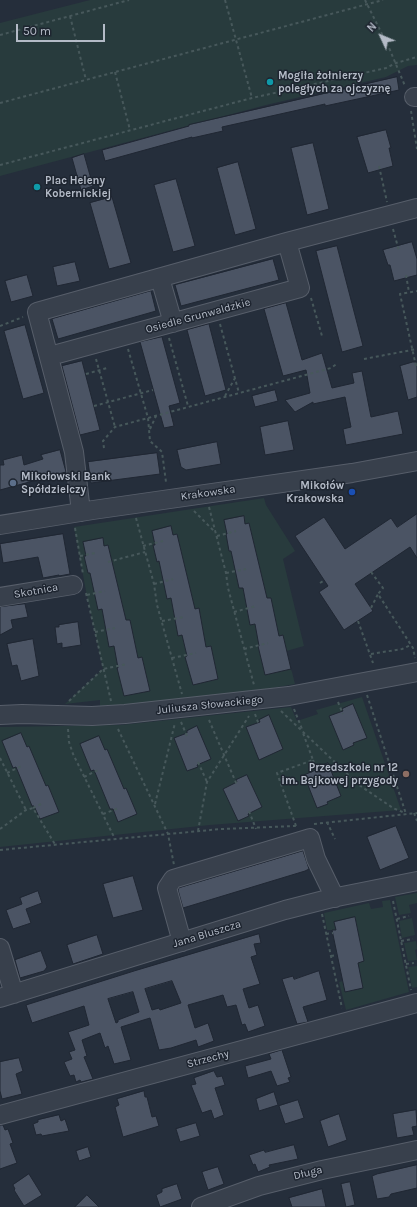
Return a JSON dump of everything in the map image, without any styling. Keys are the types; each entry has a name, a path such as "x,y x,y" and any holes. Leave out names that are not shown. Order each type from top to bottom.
{"street":[{"path":"78,519 74,452 60,401 50,356 37,312 287,242 390,218 417,208"},
{"name":"Osiedle Grunwaldzkie","path":"50,356 300,288 287,242"},
{"path":"160,278 169,324"},
{"name":"Krakowska","path":"0,525 78,519 417,461"},
{"name":"Skotnica","path":"0,597 82,587"},
{"name":"Juliusza Słowackiego","path":"0,715 180,714 256,704 416,664"},
{"path":"182,942 167,888 173,879 310,838 316,859 344,892"},
{"name":"Jana Bluszcza","path":"7,996 344,892 417,881"},
{"path":"0,948 7,996"},
{"name":"Strzechy","path":"0,1115 414,996"},
{"name":"Długa","path":"201,1207 259,1186 336,1166 417,1150"}],"path":[{"path":"0,35 129,0"},
{"path":"225,0 252,98"},
{"path":"365,0 399,70"},
{"path":"0,103 384,0"},
{"path":"70,16 86,80"},
{"path":"0,165 252,98 386,68 396,62 417,57"},
{"path":"115,72 130,130"},
{"path":"379,166 390,218 399,251"},
{"path":"406,275 409,292"},
{"path":"416,366 400,294 417,291"},
{"path":"217,311 239,393"},
{"path":"0,326 37,312"},
{"path":"169,324 188,406"},
{"path":"124,336 148,418 150,441 162,452 166,482"},
{"path":"92,345 115,427"},
{"path":"364,359 417,350"},
{"path":"104,448 103,441 115,427 331,368 338,363"},
{"path":"86,374 108,368"},
{"path":"225,396 235,378"},
{"path":"94,406 153,390"},
{"path":"149,430 156,416"},
{"path":"209,506 244,649 259,725"},
{"path":"192,509 216,532"},
{"path":"136,517 172,658 180,714 187,736"},
{"path":"78,519 82,587 95,632 116,723 168,834 177,878"},
{"path":"217,536 236,531"},
{"path":"144,546 163,542"},
{"path":"108,562 145,552"},
{"path":"80,556 95,553"},
{"path":"226,573 246,569"},
{"path":"371,572 382,588 371,608"},
{"path":"154,584 173,580"},
{"path":"320,583 325,580"},
{"path":"82,587 105,591"},
{"path":"378,594 411,645 416,664"},
{"path":"234,612 256,606"},
{"path":"162,621 184,617"},
{"path":"358,621 373,663"},
{"path":"95,632 115,628"},
{"path":"244,649 268,643"},
{"path":"371,654 402,649 411,645"},
{"path":"172,658 196,653"},
{"path":"115,839 84,777 69,742 65,704 103,669 127,664"},
{"path":"366,692 406,814"},
{"path":"336,697 342,714"},
{"path":"292,705 317,772"},
{"path":"276,707 359,785 393,808 406,814"},
{"path":"154,806 180,714"},
{"path":"207,715 237,785"},
{"path":"198,831 207,782 249,716"},
{"path":"0,758 26,810"},
{"path":"0,850 56,846 198,831 296,826 277,773 313,760"},
{"path":"198,762 207,782"},
{"path":"7,773 22,766"},
{"path":"84,777 100,769"},
{"path":"0,829 26,810 41,804"},
{"path":"33,808 56,846"},
{"path":"103,814 119,808"},
{"path":"248,811 256,828"},
{"path":"312,824 417,812"},
{"path":"414,813 417,821"},
{"path":"327,822 334,839"},
{"path":"392,896 414,996"},
{"path":"322,911 342,1007"},
{"path":"397,919 409,916"},
{"path":"326,934 333,933"},
{"path":"401,941 413,939"},
{"path":"331,956 337,955"},
{"path":"406,964 414,963"}],"shaded area":[{"path":"90,0 417,0 417,65 408,66 386,77 266,105 0,176 0,23"},
{"path":"264,498 266,505 295,551 283,559 304,646 283,652 292,672 295,684 255,691 100,710 100,700 65,704 103,669 74,527"},
{"path":"362,697 401,810 210,825 0,847 0,727 121,725 291,707 297,721 318,714 316,710"},
{"path":"417,893 417,903 409,905 411,913 399,915 395,897"},
{"path":"390,900 409,992 346,1010 339,982 343,981 345,992 363,988 358,963 364,961 355,918 334,922 336,930 327,930 324,913 369,903 371,909 383,907 382,901"},
{"path":"412,918 415,935 402,938 399,921"},
{"path":"416,941 417,949 415,950 417,960 408,961 404,943"},
{"path":"417,966 417,987 412,988 408,967"}],"building":[{"path":"397,77 399,90 325,106 325,104 222,127 223,131 192,137 105,161 102,150 189,125"},
{"path":"386,130 391,148 389,148 393,166 368,173 357,137"},
{"path":"313,143 329,209 307,215 291,148"},
{"path":"84,154 93,186 81,190 72,158"},
{"path":"238,162 256,229 235,235 217,168"},
{"path":"176,179 195,246 173,252 154,185"},
{"path":"112,197 131,263 109,269 90,203"},
{"path":"412,242 417,259 417,275 394,281 390,265 388,265 383,250"},
{"path":"337,246 363,346 342,352 316,251"},
{"path":"273,259 279,280 181,306 175,285"},
{"path":"75,262 80,281 57,286 53,267"},
{"path":"27,275 33,296 11,302 5,281"},
{"path":"151,291 156,311 58,339 52,319"},
{"path":"286,303 302,360 322,353 332,388 354,383 352,373 362,371 371,417 398,411 403,434 346,445 343,429 351,427 345,397 313,404 313,402 295,412 285,400 310,393 306,370 283,376 264,309"},
{"path":"209,324 226,390 205,396 187,330"},
{"path":"25,325 44,393 23,399 4,331"},
{"path":"162,337 180,403 169,406 174,426 164,428 140,342"},
{"path":"82,361 100,430 80,435 62,366"},
{"path":"417,362 417,397 408,400 400,366"},
{"path":"275,390 278,401 255,407 252,396"},
{"path":"288,421 294,450 265,455 260,427"},
{"path":"217,442 221,464 186,470 181,467 177,450"},
{"path":"60,450 66,472 0,490 0,465 4,465 3,460 22,455 24,465 43,459 41,455"},
{"path":"157,453 160,474 91,483 88,462"},
{"path":"417,514 417,558 410,547 355,584 373,611 344,630 319,592 328,586 295,536 324,517 345,549 391,518 397,527"},
{"path":"244,516 245,524 249,523 267,598 271,598 279,636 283,635 291,669 265,675 258,646 255,624 250,625 243,588 239,588 231,551 229,551 224,520"},
{"path":"171,526 173,535 177,534 195,609 199,608 206,647 211,646 218,679 193,685 185,657 187,656 182,635 178,636 171,598 167,599 159,561 157,562 153,545 155,545 152,531"},
{"path":"63,534 70,574 43,578 38,557 3,563 0,544"},
{"path":"103,538 104,546 108,545 126,620 130,620 138,658 142,657 150,691 124,696 117,668 114,646 109,647 102,609 98,610 90,573 88,573 84,556 86,556 83,542"},
{"path":"25,604 28,617 11,620 13,628 0,635 0,607"},
{"path":"78,622 81,645 62,648 62,643 57,644 55,627"},
{"path":"33,639 39,676 21,681 17,665 12,666 7,644"},
{"path":"353,704 367,738 353,743 354,745 343,750 329,716 343,711 342,709"},
{"path":"269,715 283,749 259,760 246,727 260,722 259,720"},
{"path":"197,726 211,759 197,765 198,767 187,771 174,738 187,733 187,731"},
{"path":"21,733 27,747 29,746 46,786 48,785 59,812 40,819 34,806 32,806 16,767 13,768 2,741"},
{"path":"99,736 105,750 107,749 124,789 126,788 137,814 118,822 113,809 110,809 94,770 91,771 80,744"},
{"path":"328,763 341,796 327,802 328,804 317,808 304,775"},
{"path":"247,775 262,807 248,814 249,816 238,821 223,789 237,782 236,780"},
{"path":"396,826 409,858 380,870 367,837"},
{"path":"303,851 309,869 305,871 183,908 178,890 179,888"},
{"path":"133,876 143,910 113,918 103,884"},
{"path":"38,891 42,903 26,909 31,923 13,929 6,910 22,904 20,898"},
{"path":"355,917 364,961 358,963 363,988 345,992 332,930 336,930 334,922"},
{"path":"259,934 261,943 254,944 257,955 251,957 260,984 243,989 249,1008 258,1005 265,1026 248,1032 245,1024 242,1025 236,1005 227,1007 223,995 188,1005 195,1028 208,1023 214,1041 198,1047 196,1040 171,1048 159,1050 150,1018 121,1027 131,1060 114,1064 108,1046 105,1048 100,1033 82,1040 87,1056 84,1057 93,1079 81,1082 80,1080 76,1082 74,1075 70,1076 64,1062 72,1059 69,1052 75,1050 68,1032 89,1025 84,1006 32,1023 26,1005","holes":["172,981 181,1003 160,1010 159,1008 152,1010 145,989","133,992 139,1012 118,1020 116,1023 108,999"]},
{"path":"97,935 103,954 73,964 67,945"},
{"path":"41,951 47,967 44,971 20,978 15,960"},
{"path":"319,971 327,1000 303,1007 308,1022 297,1024 282,979 293,976 294,979"},
{"path":"282,1050 291,1077 288,1078 290,1082 277,1086 271,1071 248,1078 245,1066 271,1059 269,1054"},
{"path":"19,1058 23,1071 16,1074 22,1094 2,1099 0,1091 0,1062"},
{"path":"214,1071 217,1077 222,1076 225,1085 215,1088 224,1115 214,1119 211,1110 202,1113 191,1085 196,1084 194,1078"},
{"path":"144,1091 152,1117 156,1116 159,1126 123,1137 115,1107 119,1105 117,1099"},
{"path":"274,1092 278,1105 259,1111 256,1099"},
{"path":"298,1100 304,1118 285,1124 279,1106"},
{"path":"416,1110 417,1126 412,1127 414,1135 397,1138 393,1114"},
{"path":"339,1114 347,1140 328,1147 320,1121"},
{"path":"59,1115 61,1121 65,1119 69,1131 42,1136 41,1134 36,1135 33,1124 38,1122 38,1120"},
{"path":"196,1123 200,1136 180,1142 176,1129"},
{"path":"0,1125 3,1125 5,1130 8,1129 13,1143 10,1144 17,1163 0,1169"},
{"path":"294,1145 298,1159 269,1165 270,1167 258,1172 249,1155 264,1150 265,1152"},
{"path":"88,1147 91,1157 79,1161 76,1151"},
{"path":"417,1165 417,1188 391,1194 389,1197 377,1199 372,1176"},
{"path":"218,1167 224,1184 208,1190 202,1172"},
{"path":"29,1174 42,1195 24,1206 14,1190 13,1185"},
{"path":"350,1182 355,1205 346,1207 341,1184"},
{"path":"177,1184 182,1199 160,1207 156,1195 162,1192 162,1189"},
{"path":"322,1189 326,1207 292,1207 289,1198"},
{"path":"87,1195 99,1207 75,1207"}],"place":[{"name":"Mogiła żołnierzy poległych za ojczyznę","path":"270,82"},
{"name":"Plac Heleny Kobernickiej","path":"37,187"},
{"name":"Mikołowski Bank Spółdzielczy","path":"13,483"},
{"name":"Mikołów Krakowska","path":"352,492"},
{"name":"Przedszkole nr 12 im. Bajkowej przygody","path":"406,774"}]}
